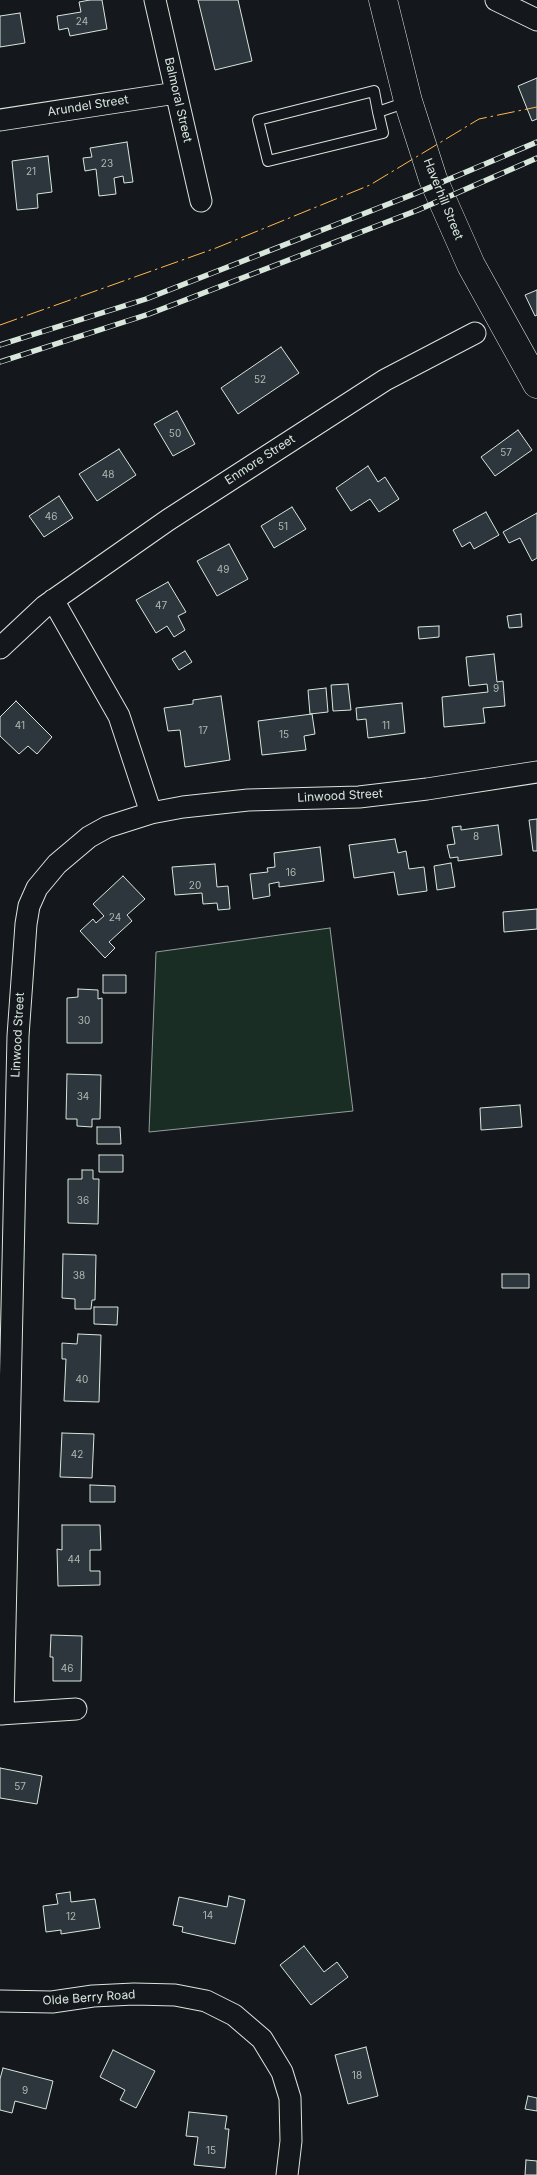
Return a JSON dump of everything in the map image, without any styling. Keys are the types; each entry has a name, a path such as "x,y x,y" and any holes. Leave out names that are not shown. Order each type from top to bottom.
{"main road":[{"name":"Haverhill Street","path":"383,0 408,101 433,179 467,256 537,384"}],"street":[{"name":"Balmoral Street","path":"155,0 201,201"},
{"path":"496,0 537,20"},
{"name":"Arundel Street","path":"0,120 176,93"},
{"name":"Enmore Street","path":"0,648 53,600 130,546 377,385 475,333"},
{"path":"53,600 119,716 152,813"},
{"name":"Linwood Street","path":"2,1714 17,1065 22,952 29,906 37,888 57,864 89,837 107,827 152,813 183,807 248,800 359,797 427,789 537,772"},
{"path":"2,1714 76,1709"},
{"name":"Olde Berry Road","path":"0,2001 52,2002 93,1996 175,1995 206,2000 234,2015 262,2039 282,2072 290,2098 291,2141 287,2175"}],"lane":[{"path":"374,91 378,112 383,133 268,161 258,120 374,91"},
{"path":"378,112 408,101"}],"green space":[{"path":"330,928 353,1111 149,1132 156,952"}],"building":[{"path":"102,0 107,29 70,36 68,28 59,30 57,16 81,12 79,2"},
{"path":"198,0 238,0 252,61 215,70"},
{"path":"20,13 25,43 0,47 0,16"},
{"path":"537,78 537,119 532,121 518,86"},
{"path":"127,142 133,182 124,183 123,176 114,178 116,194 99,196 96,169 85,171 83,158 92,157 90,148"},
{"path":"48,156 52,192 37,194 38,208 17,210 12,161"},
{"path":"537,290 537,315 535,316 525,295"},
{"path":"281,347 299,373 238,414 221,388"},
{"path":"177,411 195,444 173,456 154,424"},
{"path":"518,430 532,450 495,476 481,457"},
{"path":"119,449 136,475 97,501 79,474"},
{"path":"368,466 378,482 385,477 399,499 379,512 370,499 351,511 336,488"},
{"path":"59,496 73,518 44,537 29,516"},
{"path":"292,507 306,529 274,548 261,526"},
{"path":"486,512 499,535 474,549 470,542 462,547 453,530"},
{"path":"537,513 537,558 532,561 520,538 509,543 503,532"},
{"path":"229,544 248,579 217,596 197,561"},
{"path":"168,582 186,612 178,616 185,630 174,637 167,626 156,633 136,600"},
{"path":"521,614 522,627 509,628 507,616"},
{"path":"439,626 439,637 419,639 418,627"},
{"path":"185,651 192,662 179,670 172,659"},
{"path":"494,654 497,682 503,681 505,706 483,708 485,723 444,727 442,697 488,692 487,684 469,686 466,657"},
{"path":"348,684 351,710 333,711 331,685"},
{"path":"326,688 328,712 310,714 308,690"},
{"path":"221,696 230,760 185,767 180,730 168,731 164,708 193,704 193,700"},
{"path":"16,701 52,737 37,754 28,746 19,754 0,736 0,717"},
{"path":"402,703 405,733 368,738 366,719 357,720 356,708"},
{"path":"312,714 315,734 304,736 306,750 262,755 258,721"},
{"path":"537,819 537,851 533,851 529,820"},
{"path":"498,825 502,855 458,861 458,857 450,858 447,845 455,844 452,827 461,826 461,830"},
{"path":"395,839 398,853 406,851 409,869 424,867 427,891 398,895 394,872 354,878 349,845"},
{"path":"320,847 324,881 279,887 279,882 269,884 270,896 253,899 250,874 268,872 267,868 275,867 274,853"},
{"path":"451,863 455,887 437,890 434,866"},
{"path":"215,864 217,887 228,886 230,909 218,910 217,903 203,904 202,893 175,895 172,867"},
{"path":"123,876 145,899 127,915 132,921 109,942 115,948 105,958 80,931 93,919 96,923 104,916 93,904"},
{"path":"537,909 537,929 504,932 503,912"},
{"path":"103,975 126,975 126,993 103,993"},
{"path":"78,989 98,990 98,999 102,998 102,1043 67,1043 67,998 78,997"},
{"path":"67,1074 101,1075 100,1119 92,1119 92,1127 77,1126 77,1119 66,1119"},
{"path":"520,1105 522,1127 481,1130 480,1108"},
{"path":"97,1127 120,1127 121,1144 97,1144"},
{"path":"99,1155 123,1155 123,1172 99,1172"},
{"path":"82,1170 93,1170 93,1179 99,1179 98,1224 68,1223 68,1179 82,1179"},
{"path":"63,1254 96,1255 95,1300 92,1300 91,1309 75,1309 75,1299 62,1298"},
{"path":"502,1274 529,1274 529,1288 502,1288"},
{"path":"94,1307 118,1307 117,1325 94,1324"},
{"path":"78,1334 101,1335 99,1402 64,1401 66,1359 62,1359 62,1343 77,1344"},
{"path":"62,1433 94,1434 92,1478 60,1477"},
{"path":"90,1485 115,1486 115,1502 90,1502"},
{"path":"62,1525 100,1525 101,1550 90,1550 90,1571 100,1571 100,1585 58,1586 57,1549 62,1550"},
{"path":"51,1635 82,1636 81,1681 53,1681 53,1657 50,1657"},
{"path":"0,1768 42,1776 37,1804 0,1798"},
{"path":"70,1892 71,1902 95,1899 100,1928 61,1934 61,1930 46,1932 43,1906 58,1904 56,1894"},
{"path":"229,1896 245,1900 235,1944 182,1932 183,1927 173,1925 179,1897 227,1907"},
{"path":"304,1946 324,1972 337,1962 348,1977 311,2005 280,1965"},
{"path":"366,2047 378,2096 348,2104 335,2055"},
{"path":"113,2050 155,2071 136,2108 120,2100 125,2090 100,2077"},
{"path":"3,2068 53,2081 46,2109 15,2101 12,2113 0,2110 0,2079"},
{"path":"528,2096 537,2098 537,2111 525,2109"},
{"path":"189,2112 227,2116 225,2129 229,2129 225,2168 194,2165 198,2137 186,2136"},
{"path":"526,2160 537,2161 537,2175 525,2175"}],"railway":[{"path":"0,345 146,299 414,194 537,142"},
{"path":"0,362 149,314 418,210 537,158"}],"power":[{"path":"0,325 216,248 370,185 479,119 537,107"}]}
